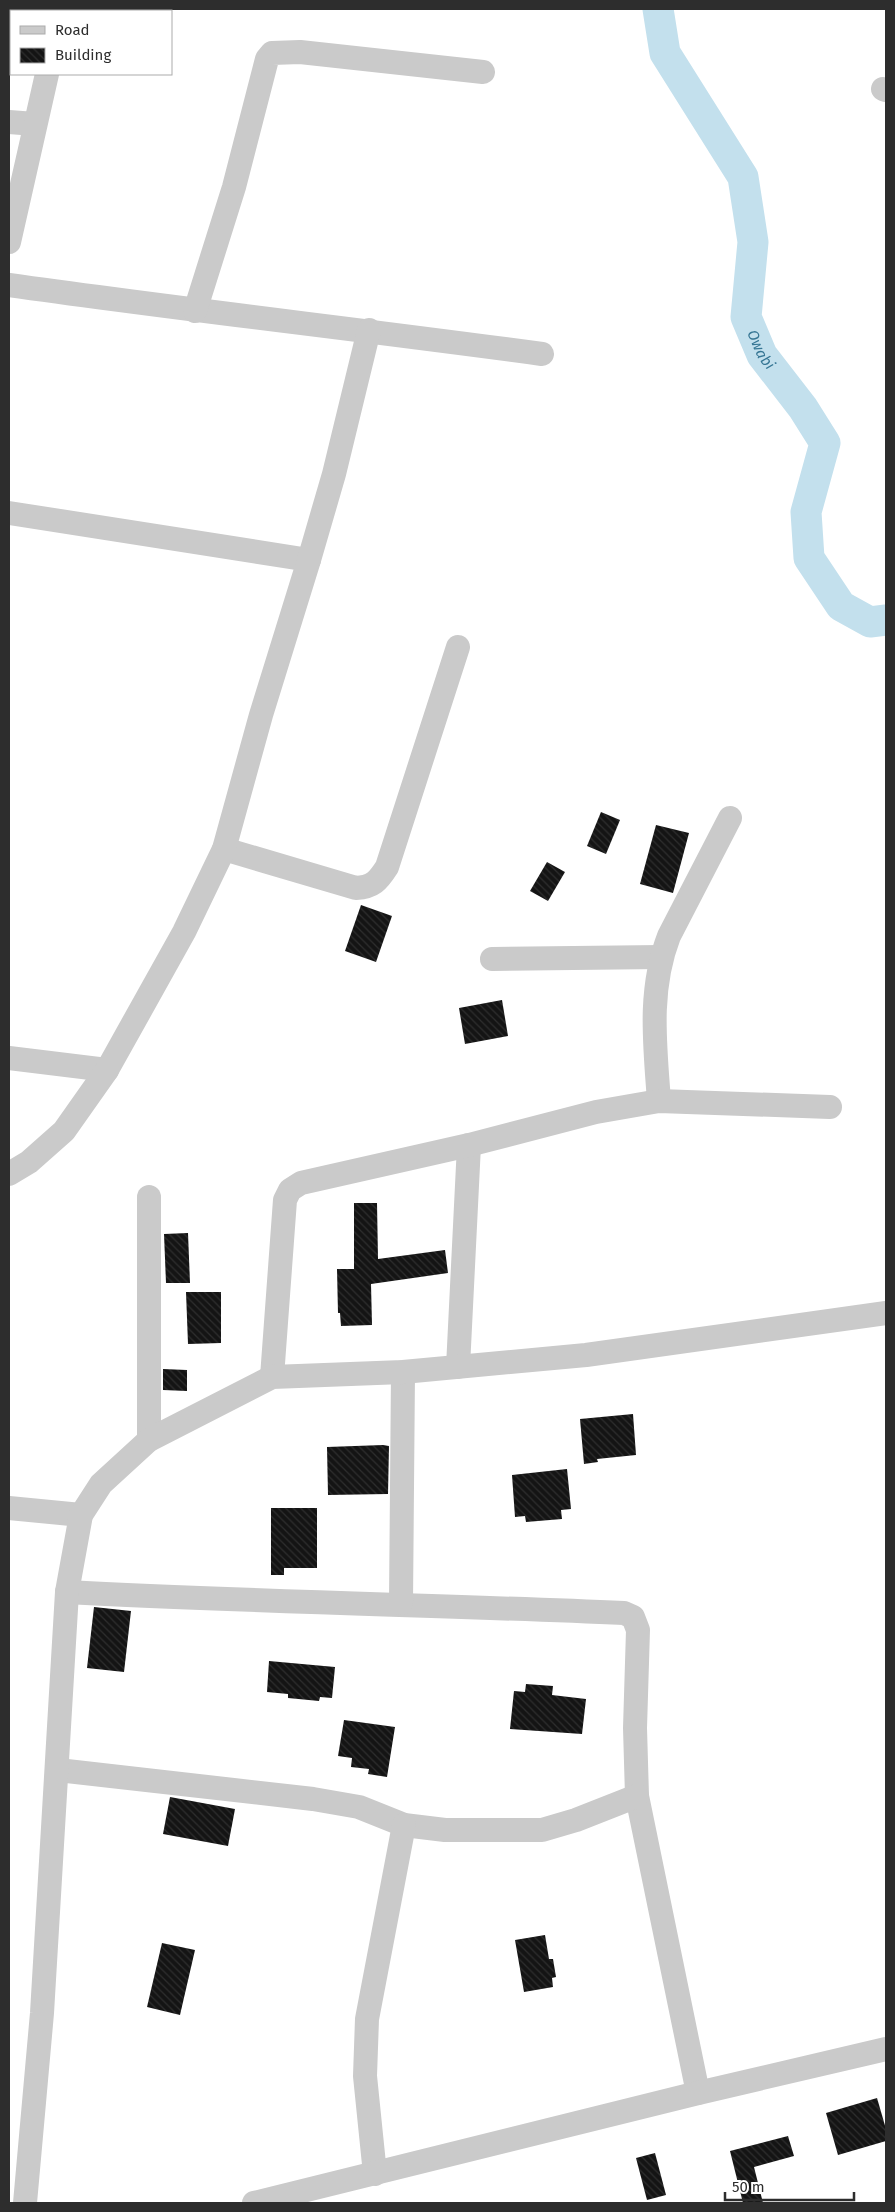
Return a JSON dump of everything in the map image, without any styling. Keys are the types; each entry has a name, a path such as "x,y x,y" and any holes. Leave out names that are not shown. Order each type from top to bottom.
{"street":[{"path":"195,311 234,187 267,59 272,53 300,52 482,72"},
{"path":"9,242 48,75"},
{"path":"9,122 35,124"},
{"path":"9,285 195,311 369,330 542,354"},
{"path":"9,1174 29,1162 64,1131 107,1070 184,932 224,848 260,715 334,474 369,330"},
{"path":"9,513 309,560"},
{"path":"224,848 356,888 369,887 375,883 387,867 458,647"},
{"path":"659,1101 653,1026 661,957 669,936 730,818"},
{"path":"492,959 661,957"},
{"path":"9,1058 107,1070"},
{"path":"272,1377 285,1200 290,1190 301,1183 469,1145 596,1112 659,1101 830,1107"},
{"path":"458,1367 469,1145"},
{"path":"149,1197 149,1440"},
{"path":"25,2203 42,2013 50,1860 58,1770 67,1592 80,1515 101,1484 149,1440 272,1377 403,1372 586,1355 886,1314"},
{"path":"401,1604 403,1372"},
{"path":"9,1508 80,1515"},
{"path":"67,1592 240,1601 401,1604 624,1613 633,1618 638,1630 635,1728 637,1796 698,2092"},
{"path":"58,1770 313,1799 359,1807 404,1825 445,1830 542,1830 576,1820 637,1796"},
{"path":"375,2174 365,2076 367,2019 404,1825"},
{"path":"254,2203 698,2092 886,2049"}],"building":[{"path":"601,812 620,820 606,854 587,846"},
{"path":"656,825 689,833 673,893 640,884"},
{"path":"547,862 565,872 548,901 530,891"},
{"path":"361,905 392,916 376,962 345,951"},
{"path":"502,1000 508,1036 465,1044 459,1008"},
{"path":"354,1203 377,1203 378,1259 445,1250 448,1273 371,1284 372,1325 341,1326 340,1313 338,1313 337,1269 354,1269"},
{"path":"188,1233 190,1283 166,1283 164,1234"},
{"path":"186,1292 221,1292 221,1343 188,1344"},
{"path":"163,1369 187,1370 187,1391 163,1390"},
{"path":"633,1414 636,1455 597,1459 598,1462 584,1464 580,1419"},
{"path":"389,1446 388,1494 328,1495 327,1447"},
{"path":"567,1469 571,1509 561,1510 562,1519 526,1522 525,1516 515,1517 512,1475"},
{"path":"271,1508 317,1508 317,1568 284,1568 284,1575 271,1575"},
{"path":"94,1607 131,1611 124,1672 87,1668"},
{"path":"269,1661 335,1667 332,1698 320,1697 319,1701 288,1698 288,1694 267,1692"},
{"path":"526,1684 553,1686 552,1695 586,1699 582,1734 510,1729 514,1691 525,1692"},
{"path":"344,1720 395,1727 387,1777 368,1774 369,1769 351,1767 352,1758 338,1756"},
{"path":"170,1797 235,1809 228,1846 163,1834"},
{"path":"545,1935 549,1959 553,1959 556,1977 552,1978 553,1987 524,1992 515,1940"},
{"path":"162,1943 195,1950 180,2015 147,2007"},
{"path":"877,2098 886,2129 886,2141 838,2155 826,2113"},
{"path":"788,2136 794,2156 754,2167 763,2203 743,2203 730,2151"},
{"path":"655,2153 666,2195 647,2200 636,2158"}],"waterway":[{"name":"Owabi","path":"658,9 665,53 743,177 753,242 746,317 762,355 803,408 825,443 806,512 809,558 841,606 870,622 886,620"}]}
